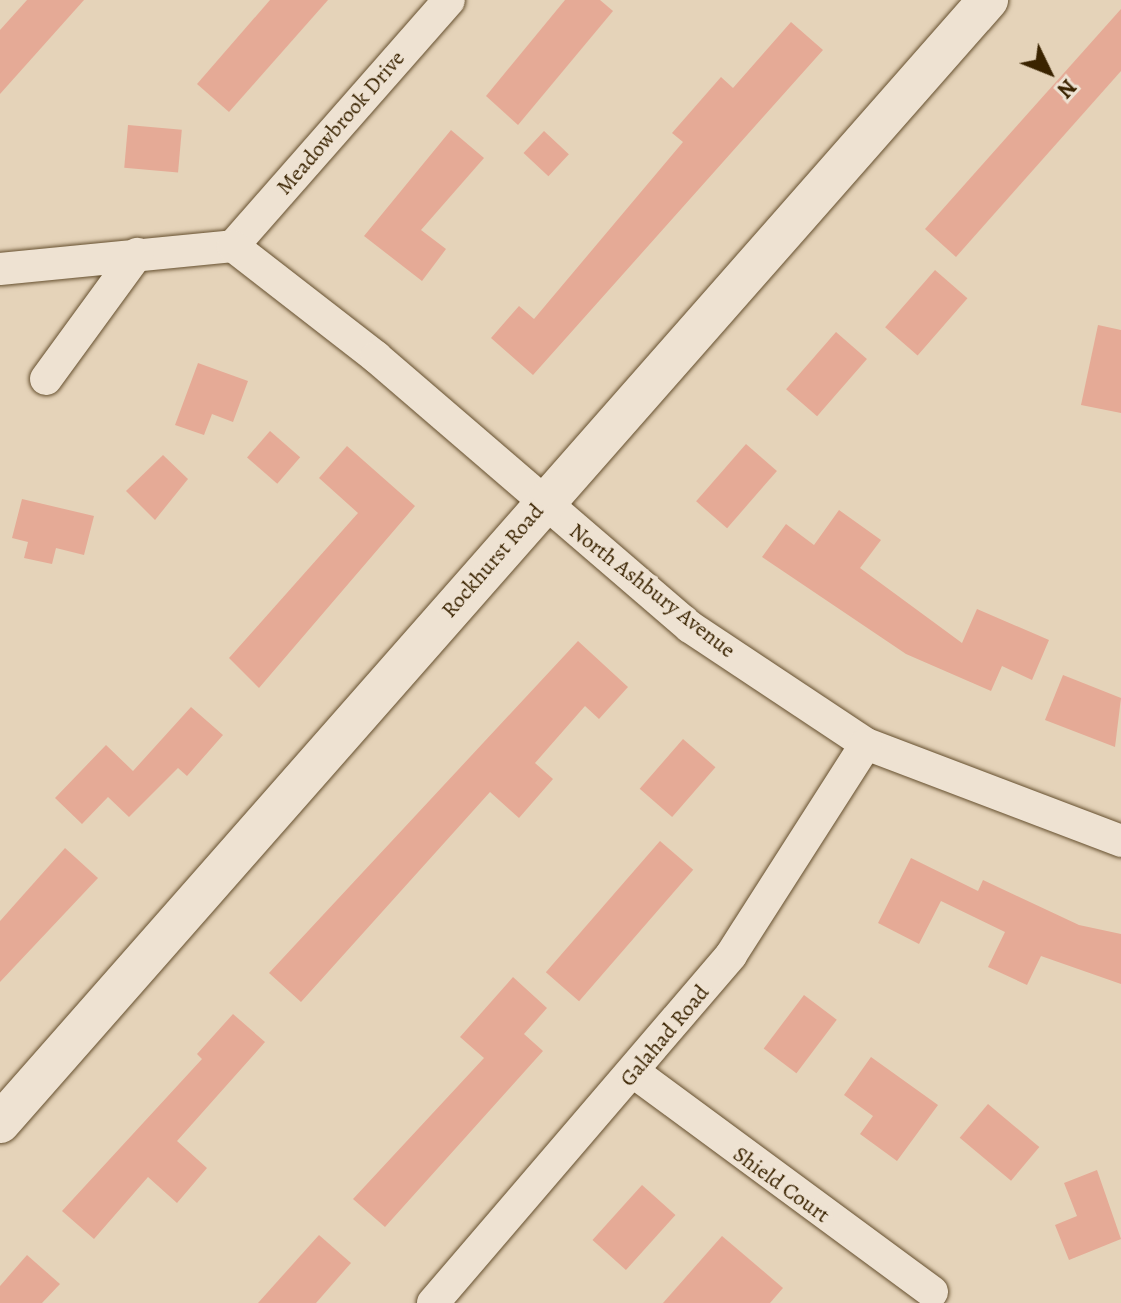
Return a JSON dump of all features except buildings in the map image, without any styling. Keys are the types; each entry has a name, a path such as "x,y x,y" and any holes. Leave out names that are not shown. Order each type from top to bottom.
{"street":[{"name":"Meadowbrook Drive","path":"233,246 449,0"},
{"name":"Rockhurst Road","path":"0,1123 988,0"},
{"path":"0,269 233,246"},
{"name":"North Ashbury Avenue","path":"233,246 376,357 543,504 690,627 866,744 1121,841"},
{"path":"46,379 137,254"},
{"name":"Galahad Road","path":"433,1303 635,1073 731,955 866,744"},
{"name":"Shield Court","path":"635,1073 932,1292"}]}
